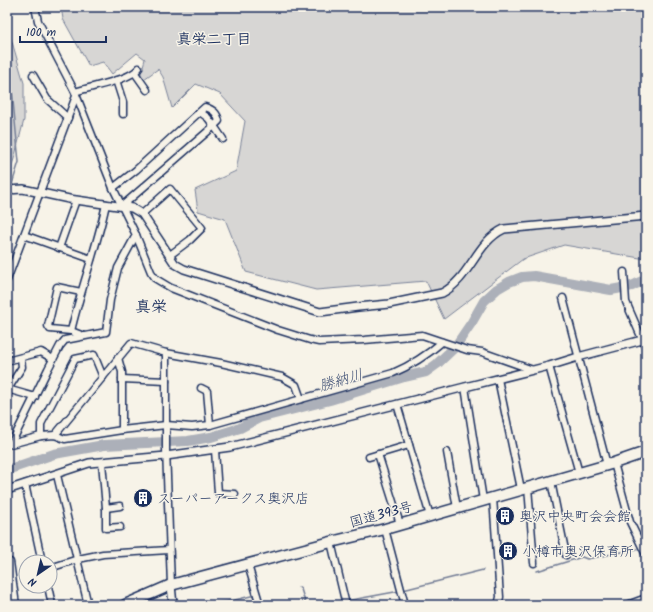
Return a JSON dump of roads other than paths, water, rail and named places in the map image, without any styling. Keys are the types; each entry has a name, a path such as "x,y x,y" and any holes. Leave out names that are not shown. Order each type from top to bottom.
{"highway":[{"name":"国道393号","path":"125,605 171,586 331,542 385,529 610,464 646,452"}],"street":[{"path":"35,7 38,21 75,94 95,140 113,188 136,235 151,272 156,279 171,288 301,338 319,342 422,335 467,350 482,352 533,370"},
{"path":"75,94 116,80 137,70 147,90"},
{"path":"33,75 47,99 68,118"},
{"path":"116,80 123,102 123,114"},
{"path":"7,280 68,118 75,94"},
{"path":"113,188 136,170 205,107 213,110 218,115 220,121 122,206"},
{"path":"200,112 208,118 223,139"},
{"path":"7,190 23,189 40,194 132,208 142,214 175,264 184,269 320,312 389,304 442,293 457,282 489,239 504,229 646,216"},
{"path":"142,214 170,189 202,228 190,240 170,255"},
{"path":"59,248 76,200"},
{"path":"71,331 106,204"},
{"path":"24,235 91,259"},
{"path":"10,443 35,397 53,359 65,340 106,332 110,300 118,268 136,235"},
{"path":"624,272 624,291 626,302 644,339 646,348"},
{"path":"82,292 57,287 48,326 50,329 71,331 84,336"},
{"path":"563,298 578,357 610,464 630,522 646,553"},
{"path":"217,311 225,309"},
{"path":"7,490 89,464 166,452 216,450 549,366 644,339"},
{"path":"10,443 41,436 56,436 65,439 122,430 210,425 393,373 410,366 442,342"},
{"path":"56,436 131,343 166,353 221,363 282,377 296,385 302,399"},
{"path":"7,361 41,352 53,359"},
{"path":"166,353 166,452 173,605"},
{"path":"41,436 41,424 75,359 94,355 103,377"},
{"path":"21,358 22,367 7,389 35,397"},
{"path":"118,358 122,372 122,430"},
{"path":"549,366 578,473"},
{"path":"122,379 166,381"},
{"path":"498,379 524,488 534,563"},
{"path":"464,387 488,499 500,597 498,605"},
{"path":"201,388 207,390 210,425"},
{"path":"397,404 430,516"},
{"path":"369,457 409,445"},
{"path":"216,450 218,493 235,494"},
{"path":"447,452 457,508"},
{"path":"378,454 400,524"},
{"path":"102,462 106,508 106,528 120,527"},
{"path":"57,475 88,605"},
{"path":"551,481 566,555"},
{"path":"25,484 40,554"},
{"path":"106,508 120,506"},
{"path":"385,529 405,605"},
{"path":"331,542 346,605"},
{"path":"58,565 78,559 103,554 170,550"},
{"path":"10,562 10,586 16,605"},
{"path":"248,565 260,605"},
{"path":"50,594 52,605"},
{"path":"626,605 646,598"}],"waterway":[{"path":"7,81 12,91 19,162 11,187"},
{"path":"7,198 9,192"},
{"name":"勝納川","path":"7,470 54,454 104,445 188,441 211,437 240,428 259,418 330,400 404,377 426,372 455,347 484,301 497,289 522,277 534,276 611,290 632,286 646,279"},
{"path":"537,571 582,557 587,559 637,549"},
{"path":"403,590 483,570"},
{"path":"298,587 301,589 306,605"},
{"path":"346,601 400,591"},
{"path":"201,605 231,601 255,595"},
{"path":"332,605 343,602"}],"place":[{"name":"スーパーアークス奥沢店","path":"143,498"},
{"name":"奥沢中央町会会館","path":"505,516"},
{"name":"小樽市奥沢保育所","path":"508,551"}],"district":[{"name":"真栄二丁目","path":"214,39"},
{"name":"真栄","path":"151,306"}]}
